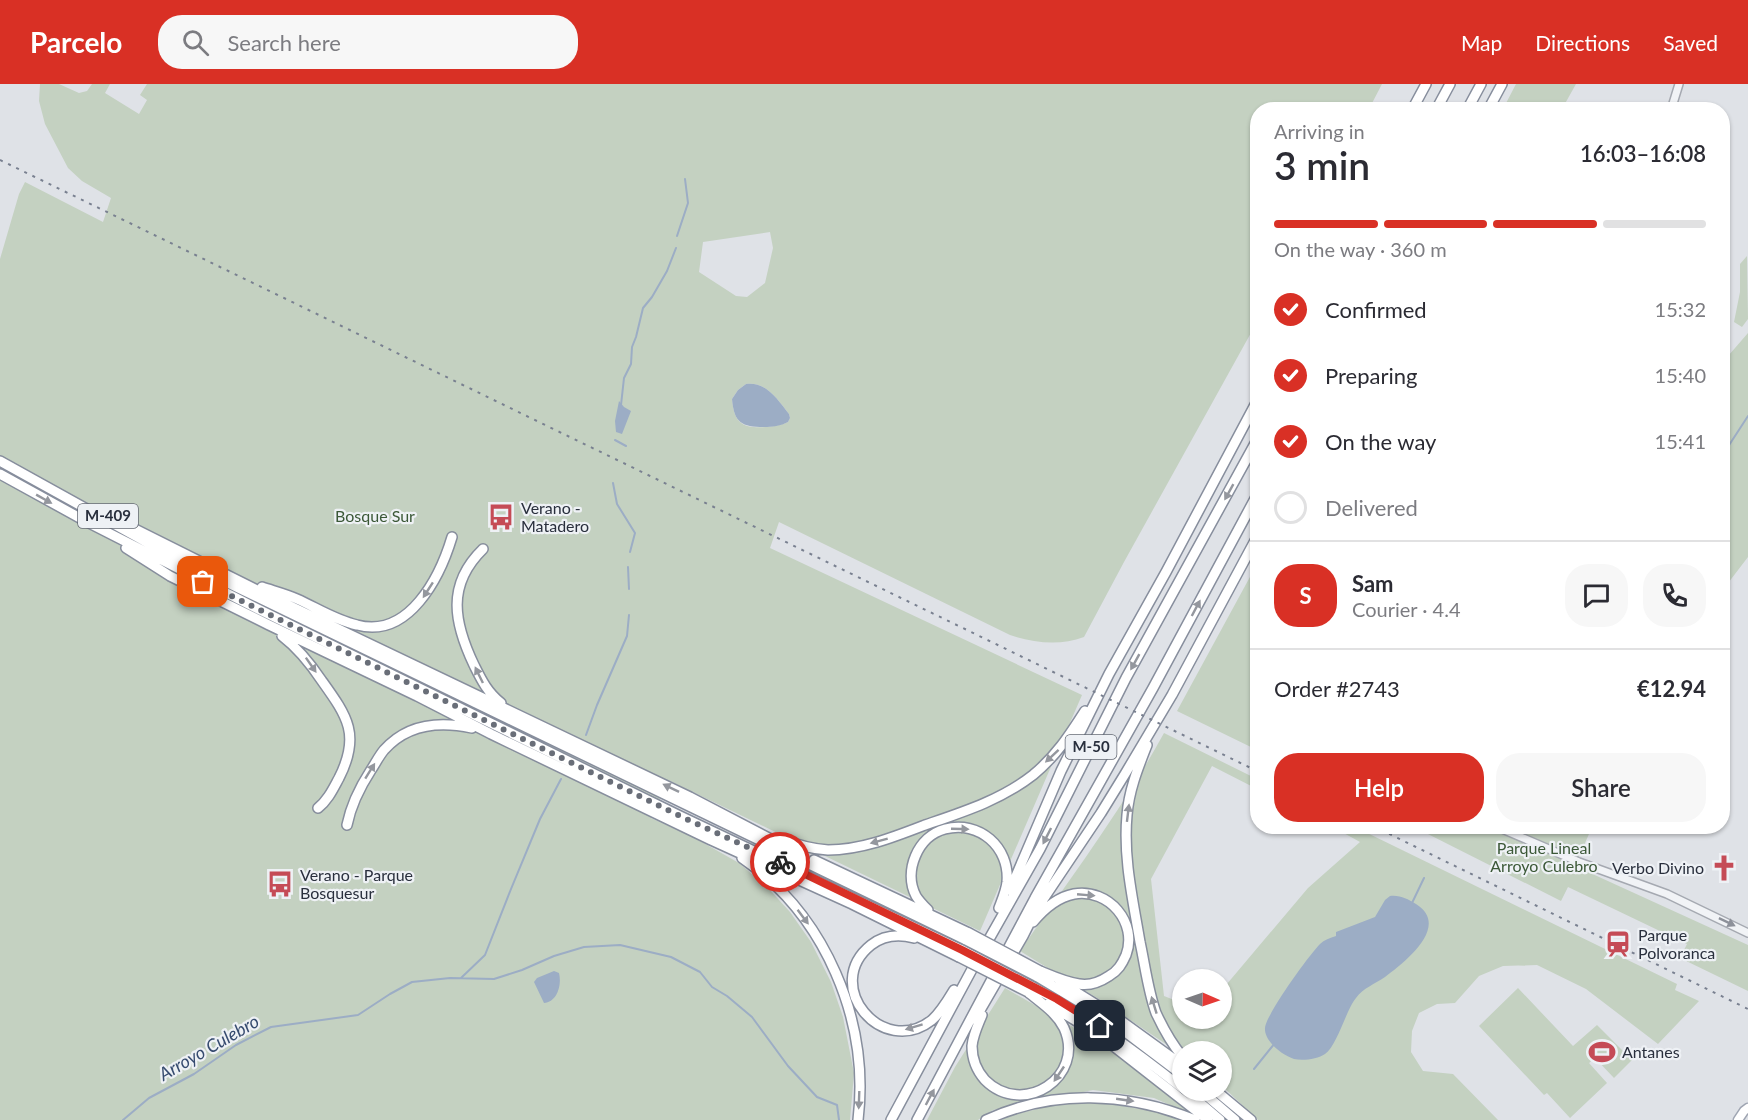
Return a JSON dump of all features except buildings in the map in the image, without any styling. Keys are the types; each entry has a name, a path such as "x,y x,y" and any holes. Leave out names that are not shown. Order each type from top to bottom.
{"highway":[{"path":"1414,102 1422,84"},
{"path":"1416,102 1426,84"},
{"path":"1440,102 1450,84"},
{"path":"1471,102 1481,84"},
{"path":"1492,102 1502,84"},
{"path":"925,1054 956,988 1012,886 1061,771 1109,674 1250,414"},
{"name":"M-50","path":"891,1120 925,1054 1040,849 1126,678 1250,453"},
{"name":"M-409","path":"3,462 211,566 382,664"},
{"name":"M-409","path":"3,462 168,554 382,664 964,945 1108,1019 1172,1067"},
{"name":"M-409","path":"0,474 89,524 227,594 423,684 615,761"},
{"name":"M-50","path":"917,1120 1024,918 1153,688 1250,508"},
{"name":"M-409","path":"89,524 170,576 268,625 382,664"},
{"name":"M-409","path":"211,566 295,598 343,621 375,627 394,622 407,614 420,601 447,555 452,537"},
{"name":"M-409","path":"483,549 470,564 460,584 456,614 466,649 485,686 500,702 794,851 932,914 964,945"},
{"path":"1173,1041 1162,1024 1150,992 1126,853 1127,812 1134,776 1152,734 1250,550"},
{"name":"M-409","path":"268,625 304,654 347,720 350,746 348,757 330,796 318,808"},
{"path":"690,797 795,845 827,850 858,846 893,837 973,808 1007,792 1033,774 1061,748 1109,674"},
{"name":"M-409","path":"423,684 491,734 711,840 885,920 964,945 1034,981 1113,1014 1172,1058"},
{"path":"959,1042 986,1004 1036,910 1101,813 1172,694"},
{"name":"M-409","path":"347,825 350,811 363,782 383,751 400,736 418,727 435,724 453,724 491,734"},
{"path":"932,914 916,897 912,872 915,855 925,840 943,829 962,827 979,831 996,843 1006,864 1007,883 999,908"},
{"path":"711,840 751,864 776,886 813,932 828,957 847,1001 856,1042 860,1091 858,1120"},
{"path":"986,1004 972,1045 974,1060 979,1072 991,1085 1007,1094 1035,1093 1052,1084 1060,1074 1066,1062 1068,1046 1064,1029 1047,1008 1034,981 1080,984 1101,981 1117,972 1130,946 1129,930 1123,915 1101,897 1088,894 1074,894 1048,907 1023,936"},
{"path":"956,988 932,1020 913,1029 893,1030 875,1023 861,1010 856,1000 852,979 855,966 862,954 876,941 887,937 901,935 964,945"},
{"name":"M-409","path":"1034,981 1100,1026 1172,1081"},
{"name":"M-409","path":"1034,981 1208,1120"},
{"path":"986,1120 1030,1105 1078,1097 1129,1100 1179,1113 1195,1120"},
{"name":"M-409","path":"1197,1101 1220,1120"},
{"path":"1213,1101 1235,1120"},
{"path":"1228,1101 1251,1120"}],"main road":[{"path":"1738,1120 1748,1108"}],"street":[{"path":"1673,102 1679,84"},
{"path":"1514,834 1579,862 1667,894 1748,933"}],"green space":[{"name":"Bosque Sur","path":"40,84 59,84 79,93 87,91 92,84 110,84 105,93 139,114 147,100 140,95 147,84 1382,84 1373,102 1250,102 1250,335 1084,637 1066,642 1047,642 1010,635 779,522 770,548 1082,695 980,931 668,780 651,818 693,837 739,863 768,888 790,912 811,942 831,982 843,1017 854,1073 850,1120 0,1120 0,259 19,194 25,182 103,222 111,198 82,181 68,168 45,124 39,101","holes":["770,232 773,248 765,283 747,297 736,296 699,272 703,242","746,384 760,385 771,393 789,414 788,422 771,427 750,426 740,422 733,409 732,399"]},
{"path":"1516,84 1576,84 1566,102 1507,102"},
{"path":"1747,256 1748,319 1742,327 1734,322 1740,292 1740,264"},
{"path":"1748,333 1748,557 1730,581 1730,354"},
{"path":"1250,577 1250,747 1177,711"},
{"path":"1164,733 1250,776 1250,785 1212,766 1151,879 1164,996 1172,999 1172,1029 1232,1029 1232,978 1308,888 1360,842 1346,834 1369,834 1677,984 1675,990 1699,1001 1658,1044 1586,989 1537,965 1503,966 1479,976 1455,1003 1437,1004 1419,1013 1412,1031 1411,1052 1423,1071 1453,1074 1498,1120 1258,1120 1232,1095 1232,1041 1172,1041 1172,1048 1102,1001 1020,951 1113,817"},
{"name":"Parque Lineal Arroyo Culebro","path":"1428,834 1589,834 1575,866 1748,945 1748,991 1680,958 1687,944 1568,887 1561,901"},
{"path":"1005,988 1106,1046 1172,1097 1172,1101 1176,1101 1197,1117 1154,1098 1093,1090 993,1110 978,1120 927,1120 955,1067"},
{"path":"1518,988 1573,1046 1597,1025 1632,1060 1614,1078 1595,1058 1589,1063 1607,1083 1570,1118 1547,1093 1544,1095 1479,1026"},
{"path":"1061,1103 1103,1103 1153,1111 1184,1120 1001,1120"}],"water":[{"path":"746,384 760,385 771,393 789,414 788,422 764,427 750,426 740,422 735,414 732,399"},
{"path":"619,401 631,411 622,434 616,432 615,421"},
{"path":"1390,896 1407,899 1426,913 1429,923 1427,933 1421,943 1394,970 1359,995 1352,1004 1334,1044 1325,1054 1298,1060 1279,1051 1267,1038 1265,1028 1272,1011 1298,972 1322,943 1336,936 1336,932 1375,917"},
{"path":"554,971 559,973 559,988 552,1000 544,1003 534,982 537,978"}],"waterway":[{"path":"677,236 688,203 685,179"},
{"path":"621,405 624,378 631,364 632,347 643,308 667,271 676,248"},
{"name":"Arroyo Culebro","path":"1730,444 1748,416"},
{"path":"615,440 626,446"},
{"path":"613,483 617,504 635,533 630,552"},
{"path":"628,567 629,589"},
{"path":"586,735 627,636 629,615"},
{"path":"461,978 485,955 540,819 561,779"},
{"name":"Arroyo Culebro","path":"1412,903 1424,878"},
{"name":"Arroyo Culebro","path":"123,1120 149,1098 194,1074 236,1045 271,1027 358,1015 412,982 450,978 494,979 584,947 620,945 671,957 700,972 712,987 752,1017 788,1066 817,1097 837,1105 839,1120"},
{"name":"Arroyo Culebro","path":"1254,1069 1275,1043"}],"railway":[{"path":"0,160 1250,768"},
{"path":"1389,834 1748,1009"}],"way so far":[{"path":"203,582 680,816 780,862"}],"place":[{"name":"Verano - Matadero","path":"501,517"},
{"name":"Verbo Divino","path":"1724,868"},
{"name":"Verano - Parque Bosquesur","path":"280,884"},
{"name":"Parque Polvoranca","path":"1618,944"},
{"name":"Antanes","path":"1602,1052"}],"route":[{"path":"780,862 962,950 1057,999 1100,1026"}]}
